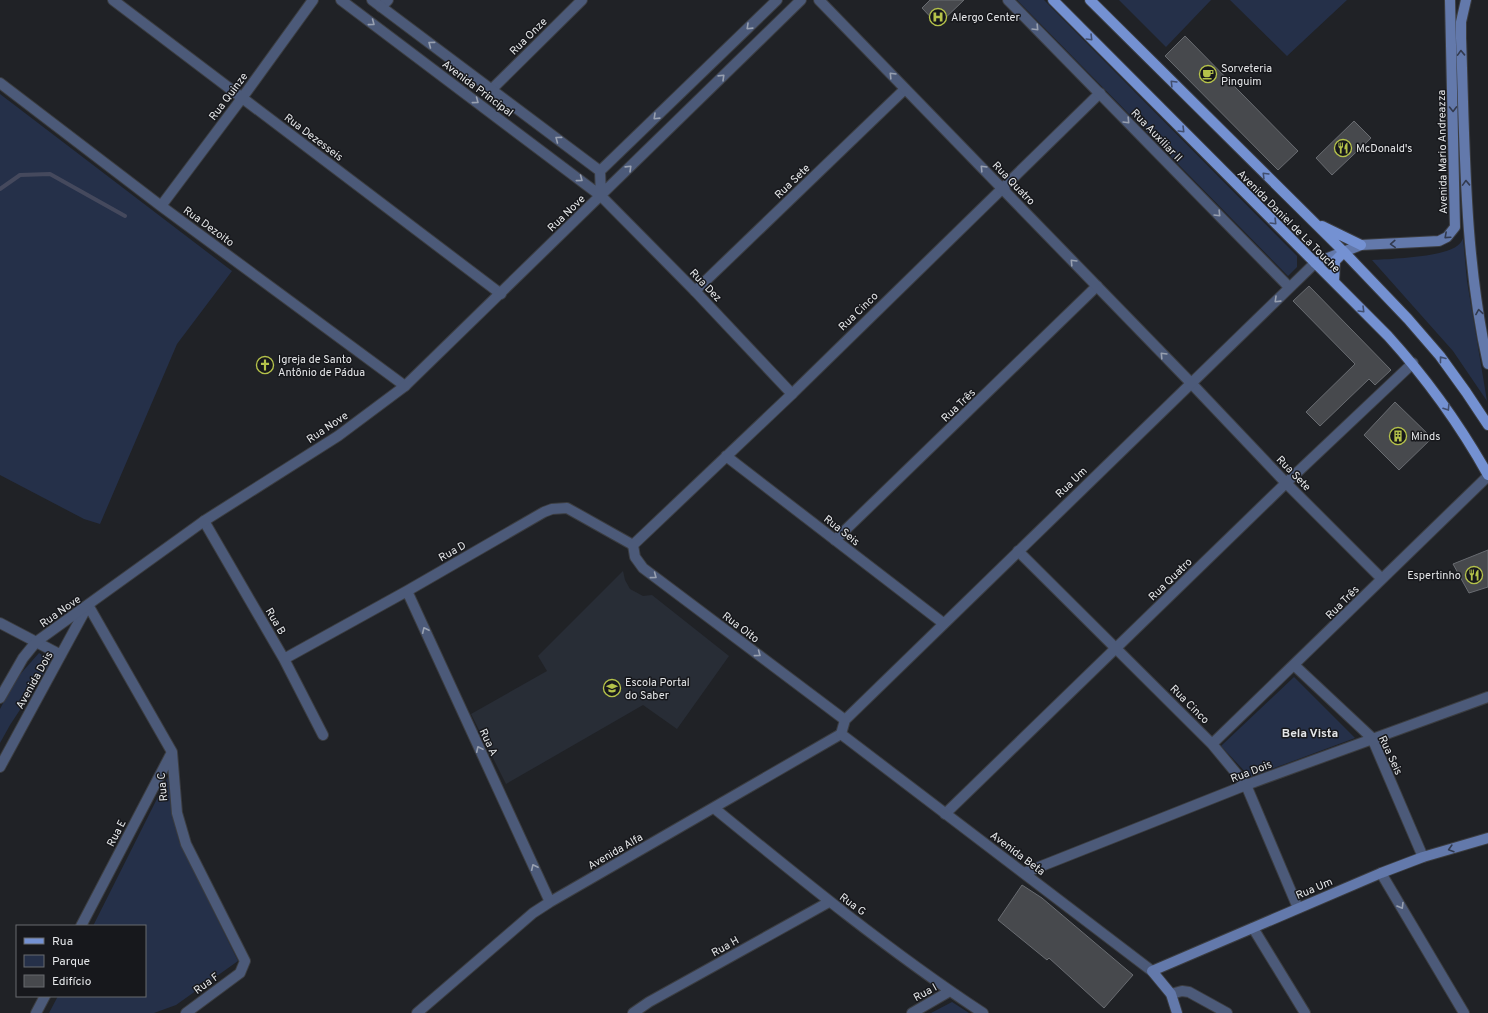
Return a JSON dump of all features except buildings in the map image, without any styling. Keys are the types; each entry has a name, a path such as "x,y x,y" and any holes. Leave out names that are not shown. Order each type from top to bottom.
{"main road":[{"name":"Avenida Daniel de La Touche","path":"1052,0 1413,363 1445,405 1488,476"},
{"name":"Avenida Daniel de La Touche","path":"1090,0 1344,252 1408,319 1436,351 1488,425"},
{"name":"Avenida Mario Andreazza","path":"1315,263 1361,245 1438,241 1447,237 1454,227 1450,0"},
{"name":"Avenida Mario Andreazza","path":"1466,0 1461,22 1461,38 1468,229 1472,269 1488,364"},
{"path":"1313,222 1361,245"},
{"path":"1334,282 1335,261 1344,252"},
{"name":"Rua Um","path":"1152,971 1381,873 1423,857 1488,838"},
{"name":"Avenida Beta","path":"1152,971 1171,994 1178,1013"}],"street":[{"name":"Rua Dezesseis","path":"113,0 501,294"},
{"name":"Rua Quinze","path":"161,206 313,0"},
{"name":"Avenida Principal","path":"341,0 601,196"},
{"name":"Avenida Principal","path":"372,0 384,3 492,89 600,171"},
{"name":"Rua Onze","path":"492,89 582,0"},
{"path":"601,196 600,171 777,0"},
{"path":"601,196 801,0"},
{"name":"Rua Quatro","path":"819,0 1191,383"},
{"name":"Rua Auxiliar II","path":"1008,0 1289,287"},
{"name":"Rua Dezoito","path":"0,83 161,206 405,386"},
{"name":"Rua Sete","path":"695,291 905,89"},
{"name":"Rua Cinco","path":"633,545 792,394 1100,94"},
{"name":"Rua Dez","path":"601,196 695,291 792,394"},
{"name":"Rua Nove","path":"36,642 204,521 338,436 405,386 601,196"},
{"name":"Rua Um","path":"845,720 1018,550 1315,263"},
{"name":"Rua Três","path":"835,540 1097,286"},
{"name":"Rua Quatro","path":"945,814 1286,483 1413,363"},
{"name":"Rua Sete","path":"1191,383 1286,483 1382,579"},
{"name":"Rua Seis","path":"726,456 943,623"},
{"name":"Rua Três","path":"1212,744 1488,476"},
{"name":"Rua D","path":"284,659 407,591 544,512 552,509 567,508 633,545"},
{"name":"Rua B","path":"204,521 284,659 324,735"},
{"name":"Rua Oito","path":"633,545 635,557 643,568 845,720"},
{"name":"Rua Cinco","path":"1018,550 1212,744 1246,785 1298,908"},
{"name":"Rua A","path":"407,591 550,902"},
{"name":"Avenida Dois","path":"0,767 88,605"},
{"name":"Rua C","path":"88,605 172,752 177,814 186,844 243,956 244,967 240,973"},
{"path":"0,623 61,655"},
{"name":"Avenida Dois","path":"0,698 20,663 36,642"},
{"name":"Rua Seis","path":"1294,665 1372,738 1423,857"},
{"name":"Rua Dois","path":"1024,873 1246,785 1488,697"},
{"path":"841,734 845,720"},
{"name":"Avenida Alfa","path":"417,1013 533,913 841,734"},
{"name":"Avenida Beta","path":"841,734 1152,971"},
{"name":"Rua E","path":"82,925 172,752"},
{"name":"Rua G","path":"714,808 829,902 950,991 983,1013"},
{"path":"1381,873 1464,1013"},
{"name":"Rua H","path":"633,1013 649,1002 829,902"},
{"path":"1253,928 1305,1013"},
{"name":"Rua F","path":"186,1013 240,973"},
{"name":"Rua I","path":"912,1013 950,991"},
{"path":"1171,994 1182,991 1189,992 1227,1013"},
{"path":"36,1013 44,997"}],"shaded area":[{"name":"Escola Portal do Saber","path":"623,571 625,580 630,589 643,596 652,595 729,656 677,729 643,705 506,784 471,714 547,671 538,656"}],"green space":[{"path":"1017,0 1044,0 1297,256 1297,267 1288,276"},
{"path":"1119,0 1211,0 1166,47"},
{"path":"1230,0 1347,0 1287,56"},
{"path":"0,94 232,271 177,344 100,524 84,519 0,475"},
{"path":"1463,238 1467,281 1487,401 1453,351 1372,260 1416,257 1440,253 1457,246"},
{"path":"39,653 52,661 0,743 0,709 16,679"},
{"path":"1294,677 1355,738 1250,777 1221,746"},
{"path":"169,775 172,812 179,841 238,961 176,1005 154,1013 49,1013 57,997 146,997 146,925 94,925"},
{"path":"952,1002 969,1013 931,1013"}],"waterway":[{"path":"0,189 20,175 50,174 125,216"}],"place":[{"name":"Alergo Center","path":"938,17"},
{"name":"Sorveteria Pinguim","path":"1208,74"},
{"name":"McDonald's","path":"1343,148"},
{"name":"Igreja de Santo Antônio de Pádua","path":"265,365"},
{"name":"Minds","path":"1398,436"},
{"name":"Espertinho","path":"1474,575"},
{"name":"Escola Portal do Saber","path":"612,688"}],"district":[{"name":"Bela Vista","path":"1310,733"}]}
